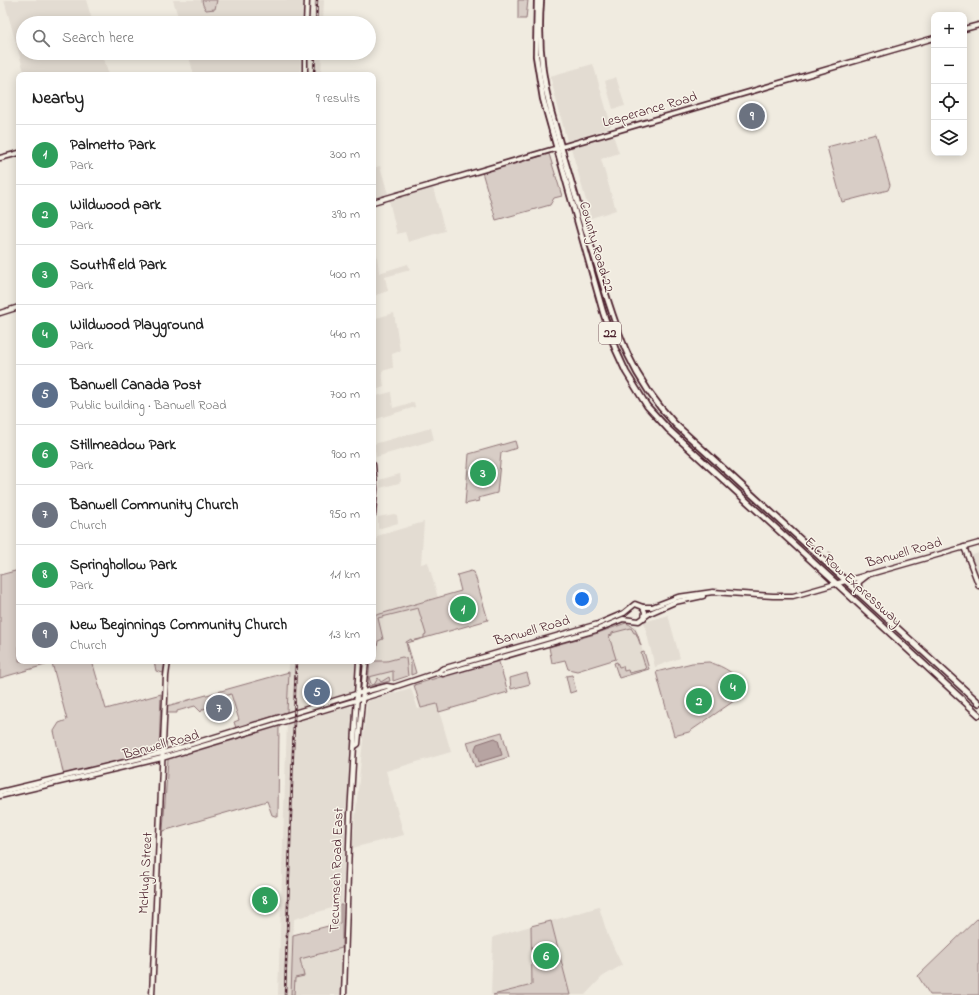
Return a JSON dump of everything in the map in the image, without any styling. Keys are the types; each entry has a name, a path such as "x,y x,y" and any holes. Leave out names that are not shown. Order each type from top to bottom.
{"highway":[{"path":"859,593 858,582 867,575"},
{"name":"E.C. Row Expressway","path":"846,581 979,703"},
{"name":"E.C. Row Expressway","path":"838,584 979,715"}],"main road":[{"path":"306,16 307,0"},
{"name":"County Road 22","path":"537,0 535,40 539,80 559,147 628,358 637,376 661,410 719,465"},
{"name":"County Road 22","path":"541,0 540,34 543,76 559,147 603,312 620,360 633,384 656,417 710,468"},
{"path":"967,28 979,25"},
{"name":"Lesperance Road","path":"376,201 931,39"},
{"path":"305,60 305,72"},
{"path":"0,158 16,154"},
{"path":"0,313 16,308"},
{"name":"E.C. Row Expressway","path":"719,465 846,581"},
{"name":"E.C. Row Expressway","path":"710,468 838,584"},
{"name":"Banwell Road","path":"643,607 652,607 683,596 718,593 789,596 838,584 979,543"},
{"path":"964,547 979,586"},
{"name":"Banwell Road","path":"644,618 650,613 675,602 718,593"},
{"path":"638,604 643,607 645,612 644,618 637,622 631,620 628,612 630,607 638,604"},
{"name":"Banwell Road","path":"0,796 162,758 388,691 394,687 439,672 442,669 598,624 624,612 630,607"},
{"name":"Banwell Road","path":"439,672 443,674 591,631 623,619 631,620"},
{"name":"McHugh Street","path":"152,995 162,753 168,664"},
{"name":"Tecumseh Road East","path":"344,995 350,815 359,664"},
{"name":"Tecumseh Road East","path":"355,746 358,744 366,664"},
{"name":"Banwell Road","path":"0,792 162,753 356,694 387,686 394,687"}],"shaded area":[{"path":"4,0 86,0 91,16 16,16 16,43"},
{"path":"173,0 304,0 303,16 178,16"},
{"path":"202,0 217,0 215,9 206,10"},
{"path":"314,0 324,0 323,16 314,16"},
{"path":"518,0 528,0 526,19 518,19"},
{"path":"21,60 104,60 108,72 24,72"},
{"path":"190,60 301,60 300,72 193,72"},
{"path":"313,60 322,60 321,72 312,72"},
{"path":"593,64 611,125 609,128 567,141 550,76"},
{"path":"616,77 625,106 613,109 605,81"},
{"path":"876,134 890,185 888,190 842,202 827,147"},
{"path":"613,135 619,153 601,159 616,210 591,218 571,148"},
{"path":"549,154 562,196 554,198 550,205 496,220 482,172"},
{"path":"380,166 388,194 376,197 376,167"},
{"path":"433,188 445,231 408,242 405,232 397,234 389,200"},
{"path":"376,255 379,273 408,264 410,270 385,277 388,291 376,295"},
{"path":"394,313 400,351 392,354 393,368 382,371 384,387 376,390 376,318"},
{"path":"391,392 393,408 414,402 415,407 376,419 376,396"},
{"path":"431,428 434,440 376,457 376,443"},
{"path":"515,441 517,448 501,453 497,493 478,498 479,501 465,504 469,454"},
{"path":"400,474 401,481 399,483 380,488 379,480"},
{"path":"394,514 397,515 398,523 378,529 378,517"},
{"path":"424,522 421,564 428,562 438,598 419,603 429,637 407,643 416,673 372,687 368,684 370,664 376,664 377,536"},
{"path":"979,553 979,583 969,556"},
{"path":"16,571 16,664 49,664 0,678 0,575"},
{"path":"471,571 474,572 488,620 407,643 416,673 411,675 411,664 406,642 411,639 412,641 424,638 424,635 426,634 418,608 378,618 383,639 378,641 376,655 376,615 461,591 457,575"},
{"path":"668,615 680,658 655,667 644,622"},
{"path":"626,623 635,629 641,646 636,633 634,633 631,628 612,633 612,635 609,636 616,659 577,671 568,669 565,660 552,663 549,647 595,634"},
{"path":"635,625 648,669 619,677 606,633"},
{"path":"644,652 649,669 619,678 614,663 617,662 619,667 623,666 624,671 628,670 629,673 646,669 641,653"},
{"path":"402,657 406,658 408,676 393,681 393,671 369,677 371,684 374,685 369,686 368,684 370,664 376,664 376,661 387,661"},
{"path":"498,659 508,692 439,712 437,704 421,708 414,685"},
{"path":"709,662 721,666 738,678 746,688 744,694 689,732 674,736 656,672 692,663"},
{"path":"52,664 93,664 106,709 161,694 159,751 64,774 54,731 59,723 67,720"},
{"path":"155,664 164,664 163,673 156,671"},
{"path":"289,664 357,664 354,694 301,709 301,717 348,705 353,709 342,905 294,919 292,960 342,947 340,995 278,995"},
{"path":"289,672 287,712 236,728 234,722 239,720 231,694 219,698 221,704 203,709 201,712 195,706 177,711 177,713 167,713 167,706"},
{"path":"527,673 530,684 511,689 510,678"},
{"path":"572,675 576,691 570,693 566,676"},
{"path":"389,677 390,681 374,685 378,678 381,682"},
{"path":"411,688 418,709 437,704 451,752 386,771 404,835 352,848 367,701"},
{"path":"279,725 278,817 272,815 267,801 163,831 168,759"},
{"path":"502,732 509,757 475,767 467,742"},
{"path":"495,738 498,740 502,755 479,762 475,749 477,744"},
{"path":"340,905 342,905 342,948 300,959 304,976 295,978 294,995 291,995 293,935 340,923"},
{"path":"599,907 608,936 622,965 602,977 585,995 570,995 551,921"},
{"path":"979,917 979,995 930,995 918,976"},
{"path":"551,921 570,995 493,995 532,985 531,926"},
{"path":"531,926 532,985 491,995 493,937"}],"railway":[{"path":"316,16 317,0"},
{"path":"314,72 315,60"},
{"path":"285,995 296,664"}],"place":[{"name":"New Beginnings Community Church","path":"752,116"},
{"name":"Southfield Park","path":"483,473"},
{"name":"Palmetto Park","path":"463,609"},
{"name":"Wildwood Playground","path":"733,687"},
{"name":"Banwell Canada Post","path":"317,692"},
{"name":"Wildwood park","path":"699,701"},
{"name":"Banwell Community Church","path":"219,708"},
{"name":"Springhollow Park","path":"265,900"},
{"name":"Stillmeadow Park","path":"546,956"}]}
